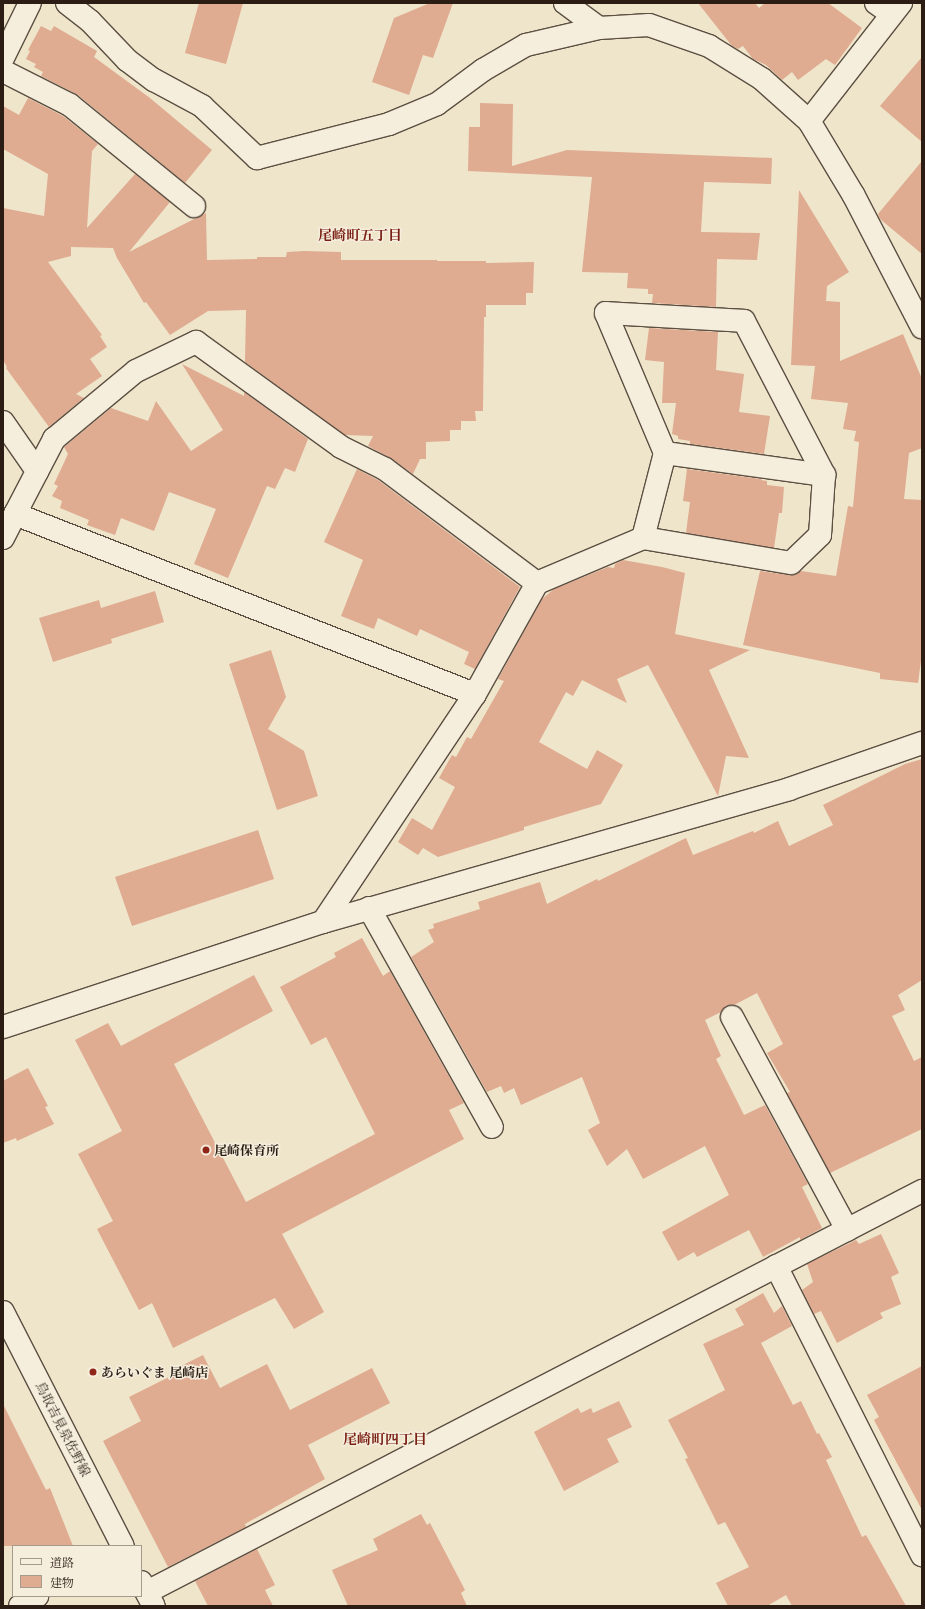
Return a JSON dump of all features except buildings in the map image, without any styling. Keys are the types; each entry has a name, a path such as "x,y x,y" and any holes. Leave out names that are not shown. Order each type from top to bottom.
{"street":[{"path":"3,58 30,3"},
{"path":"67,3 90,21 127,60 154,80 202,106 258,158 389,124 437,104 483,70 526,45 599,28 650,25 709,46 762,79 809,121 854,196 922,327"},
{"path":"566,3 599,28"},
{"path":"809,121 890,7"},
{"path":"3,71 70,105 194,206"},
{"path":"323,922 475,694 537,583 643,538 791,563 820,535 824,475 744,321 606,313 665,453 643,538"},
{"path":"3,538 54,439 136,371 196,342 341,447 384,469 537,583"},
{"path":"3,422 37,471"},
{"path":"665,453 824,475"},
{"path":"15,514 475,694"},
{"path":"3,1027 323,922 789,789 922,743"},
{"path":"369,908 492,1127"},
{"path":"732,1018 847,1230"},
{"path":"147,1593 922,1190"},
{"path":"776,1266 922,1555"},
{"name":"鳥取吉見泉佐野線","path":"3,1312 120,1545"},
{"path":"20,1606 35,1597"}],"place":[{"name":"尾崎保育所","path":"206,1150"},
{"name":"あらいぐま 尾崎店","path":"93,1372"}],"district":[{"name":"尾崎町五丁目","path":"360,235"},
{"name":"尾崎町四丁目","path":"385,1439"}]}
